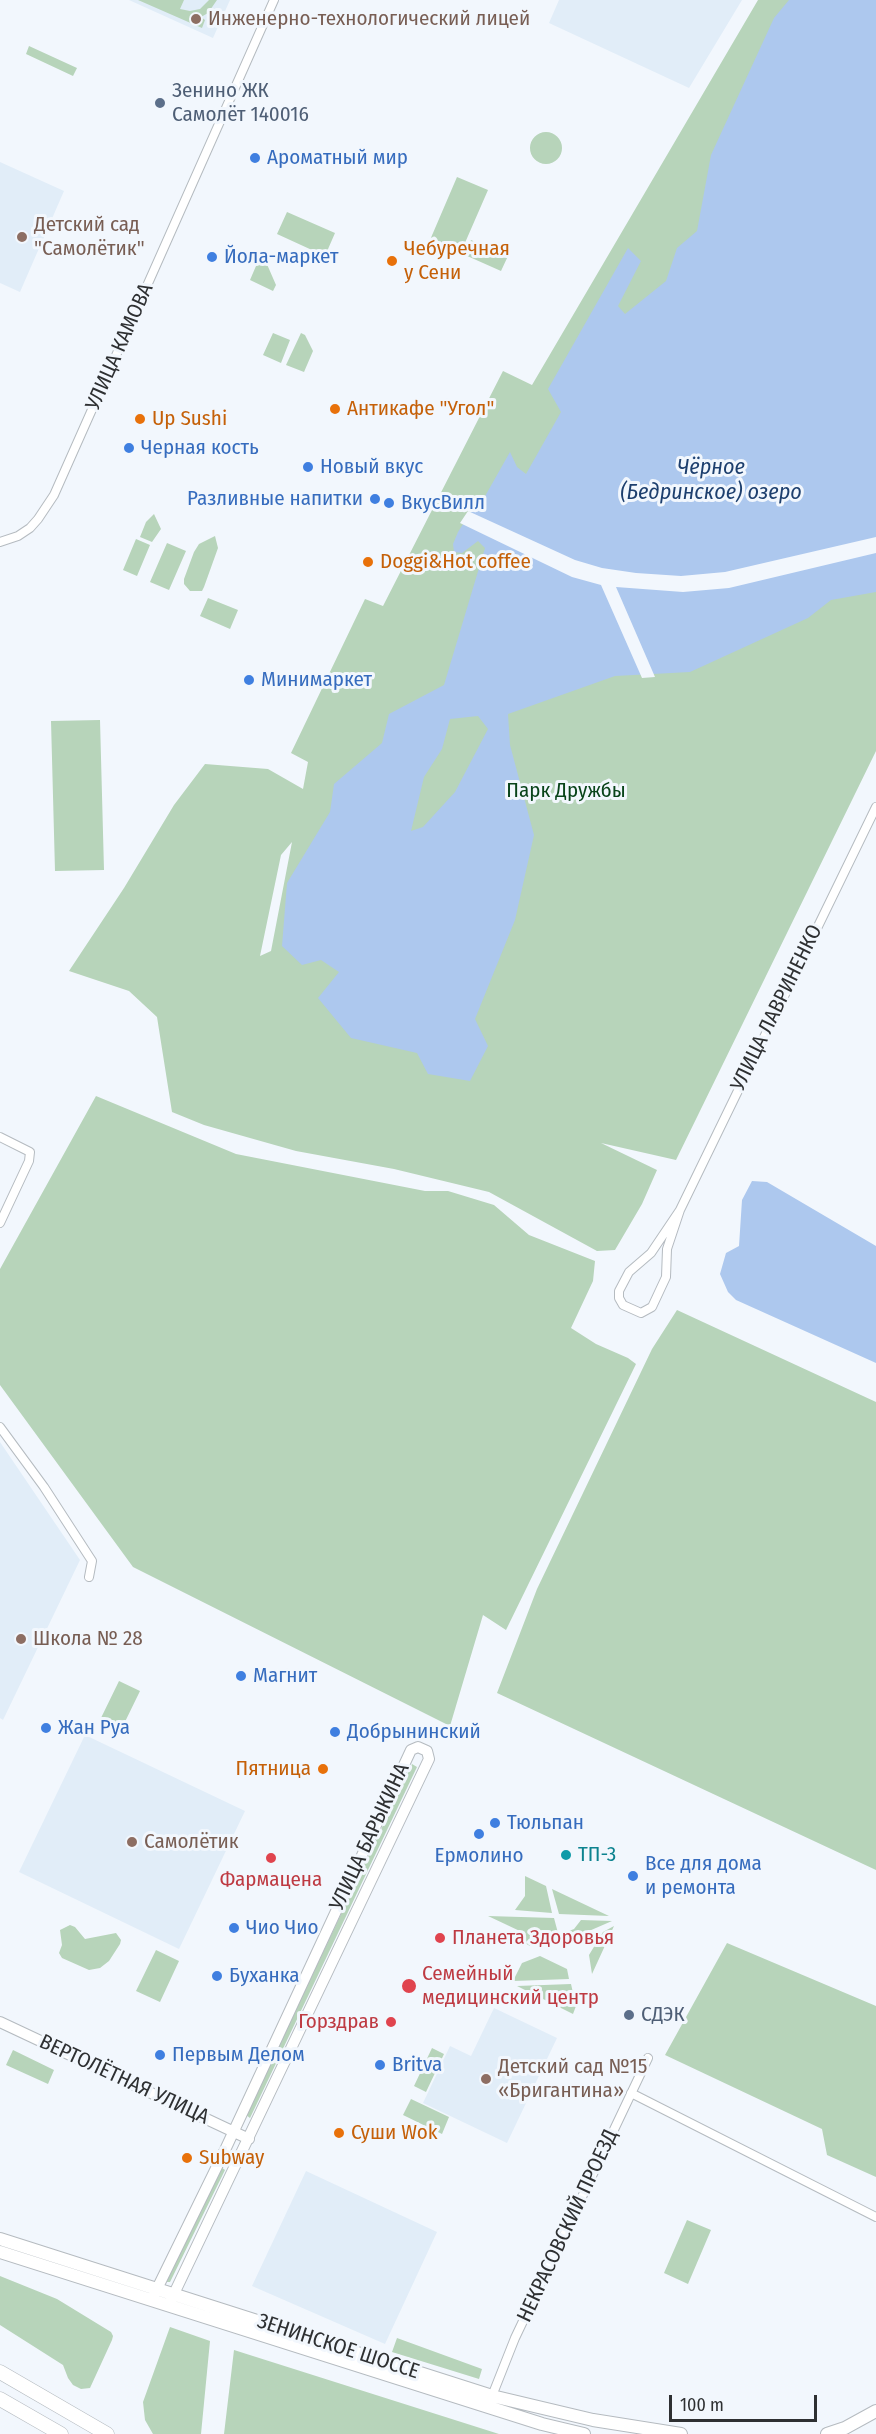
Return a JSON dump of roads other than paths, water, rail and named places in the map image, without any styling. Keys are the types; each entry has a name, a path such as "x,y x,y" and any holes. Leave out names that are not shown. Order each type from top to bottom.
{"highway":[{"path":"0,2372 107,2434"},
{"path":"0,2399 61,2434"}],"main road":[{"name":"ЗЕНИНСКОЕ ШОССЕ","path":"0,2239 154,2295 492,2396 593,2420 681,2434"},
{"path":"0,2252 154,2295"},
{"name":"ЗЕНИНСКОЕ ШОССЕ","path":"171,2300 542,2424 584,2434"},
{"path":"827,2434 845,2428 876,2411"}],"street":[{"name":"УЛИЦА КАМОВА","path":"0,542 18,536 30,528 54,495 274,0"},
{"name":"УЛИЦА ЛАВРИНЕНКО","path":"680,1210 876,807"},
{"path":"0,1137 30,1152 29,1161 0,1223"},
{"path":"680,1210 667,1249 666,1277 652,1307 641,1313 623,1305 619,1294 629,1272 651,1253 680,1210"},
{"path":"0,1427 44,1487 92,1561 89,1577"},
{"name":"УЛИЦА БАРЫКИНА","path":"154,2295 411,1750 418,1747 427,1751 429,1759 171,2300"},
{"name":"ВЕРТОЛЁТНАЯ УЛИЦА","path":"0,2022 249,2139"},
{"name":"НЕКРАСОВСКИЙ ПРОЕЗД","path":"492,2396 515,2338 648,2058"},
{"path":"631,2093 876,2217"}],"water":[{"name":"Чёрное (Бедринское) озеро","path":"789,0 876,0 876,592 831,600 808,618 690,672 615,676 508,714 510,745 534,835 515,920 475,1019 488,1046 470,1081 428,1074 417,1053 351,1038 318,998 339,972 321,960 302,965 282,946 287,883 330,812 334,784 382,743 389,714 444,685 485,548 478,541 462,553 454,552 453,544 458,532 474,507 484,498 510,452 517,467 526,474 561,412 548,389 628,248 641,261 618,306 625,314 666,281 677,248 697,231 711,155 774,18","holes":["478,716 488,729 455,792 423,827 411,831 424,777 442,749 450,719"]},
{"path":"752,1181 767,1182 876,1246 876,1363 736,1300 728,1292 720,1274 726,1253 739,1246 742,1200"}],"place":[{"name":"Инженерно-технологический лицей","path":"196,19"},
{"name":"Зенино ЖК Самолёт 140016","path":"160,103"},
{"name":"Ароматный мир","path":"255,158"},
{"name":"Детский сад \"Самолётик\"","path":"22,237"},
{"name":"Йола-маркет","path":"212,257"},
{"name":"Чебуречная у Сени","path":"392,261"},
{"name":"Антикафе \"Угол\"","path":"335,409"},
{"name":"Up Sushi","path":"140,419"},
{"name":"Черная кость","path":"129,448"},
{"name":"Новый вкус","path":"308,467"},
{"name":"Разливные напитки","path":"375,499"},
{"name":"ВкусВилл","path":"389,503"},
{"name":"Doggi&Hot coffee","path":"368,562"},
{"name":"Минимаркет","path":"249,680"},
{"name":"Школа № 28","path":"21,1639"},
{"name":"Магнит","path":"241,1676"},
{"name":"Жан Руа","path":"46,1728"},
{"name":"Добрынинский","path":"335,1732"},
{"name":"Пятница","path":"323,1769"},
{"name":"Тюльпан","path":"495,1823"},
{"name":"Ермолино","path":"479,1834"},
{"name":"Самолётик","path":"132,1842"},
{"name":"ТП-3","path":"566,1855"},
{"name":"Фармацена","path":"271,1858"},
{"name":"Все для дома и ремонта","path":"633,1876"},
{"name":"Чио Чио","path":"234,1928"},
{"name":"Планета Здоровья","path":"440,1938"},
{"name":"Буханка","path":"217,1976"},
{"name":"Семейный медицинский центр","path":"409,1986"},
{"name":"СДЭК","path":"629,2015"},
{"name":"Горздрав","path":"391,2022"},
{"name":"Первым Делом","path":"160,2055"},
{"name":"Britva","path":"380,2065"},
{"name":"Детский сад №15 «Бригантина»","path":"486,2079"},
{"name":"Суши Wok","path":"339,2133"},
{"name":"Subway","path":"187,2158"}],"park label":[{"name":"Парк Дружбы","path":"566,791"}]}
